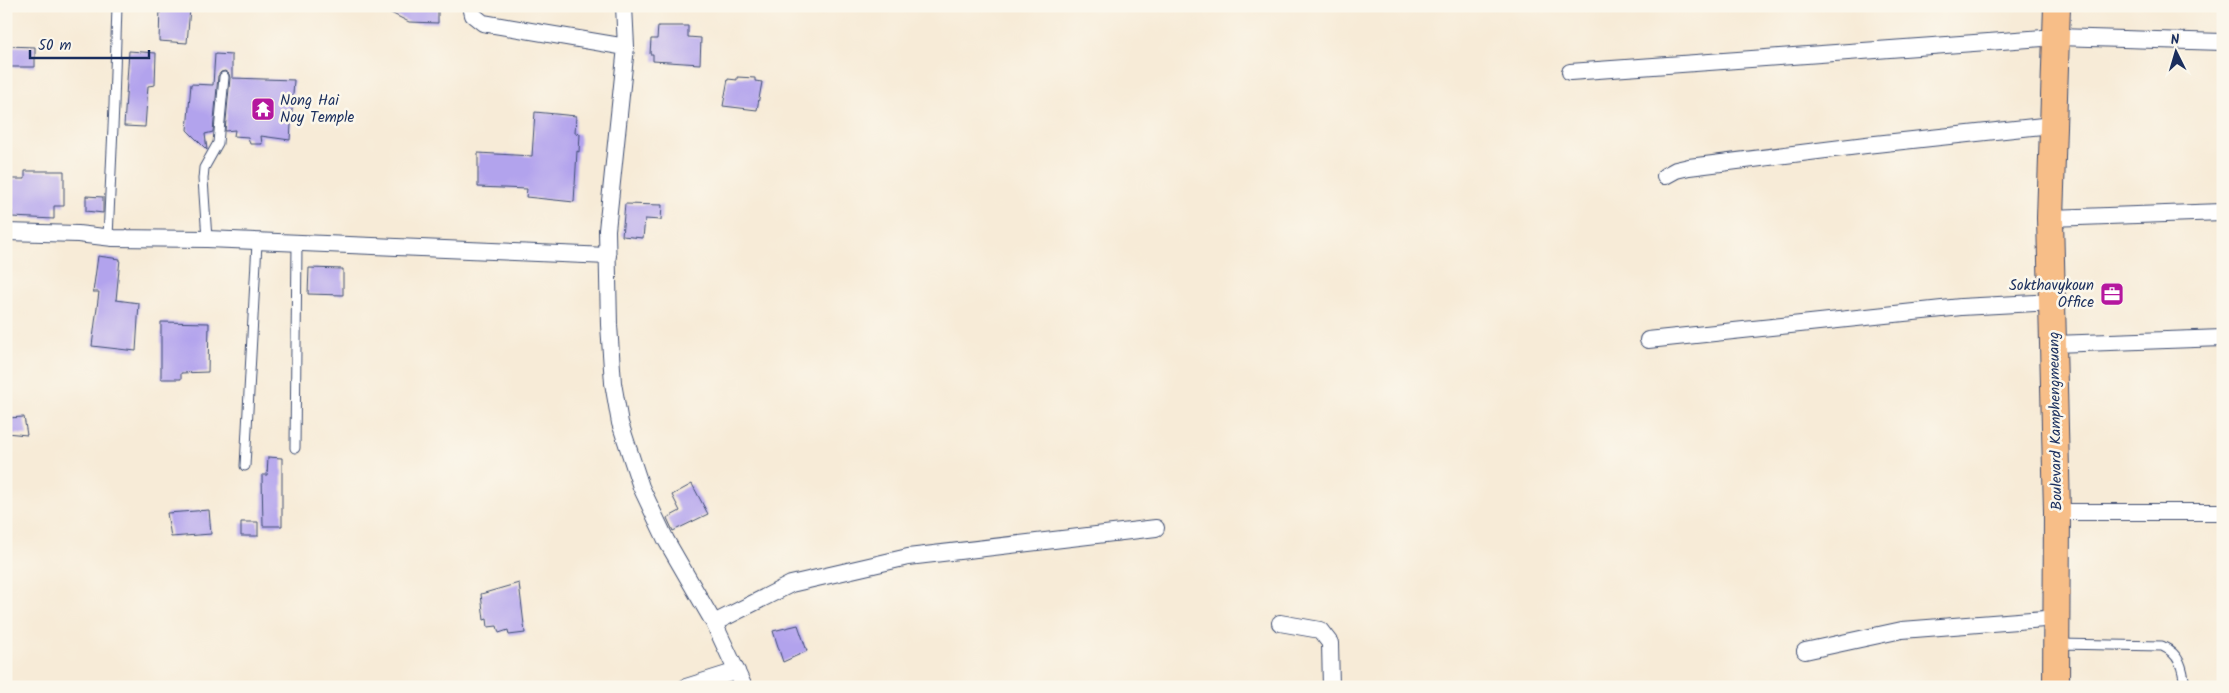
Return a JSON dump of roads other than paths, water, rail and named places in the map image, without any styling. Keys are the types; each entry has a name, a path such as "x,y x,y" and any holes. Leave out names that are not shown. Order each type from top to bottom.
{"main road":[{"name":"Boulevard Kamphengmeuang","path":"2056,687 2057,512 2050,218 2057,6"}],"street":[{"path":"472,6 473,15 484,23 626,47"},
{"path":"624,6 626,47 607,230 613,383 620,423 646,496 666,540 714,624 744,687"},
{"path":"1570,72 2057,37 2223,42"},
{"path":"1665,176 1676,170 1866,144 2052,125"},
{"path":"2050,218 2223,212"},
{"path":"6,232 608,256"},
{"path":"1648,340 1961,307 2052,302"},
{"path":"2054,344 2223,338"},
{"path":"2057,512 2223,512"},
{"path":"714,624 791,584 908,556 1156,528"},
{"path":"1280,623 1320,630 1330,643 1331,687"},
{"path":"1805,651 1902,630 2057,631"},
{"path":"686,687 737,671"}],"lane":[{"path":"108,237 116,6"},
{"path":"207,239 202,179 204,168 218,143 224,77"},
{"path":"245,466 257,243"},
{"path":"295,448 297,244"},
{"path":"2057,631 2162,646 2175,654 2181,663 2185,687"}],"place":[{"name":"Nong Hai Noy Temple","path":"263,109"},
{"name":"Sokthavykoun Office","path":"2112,294"}]}
